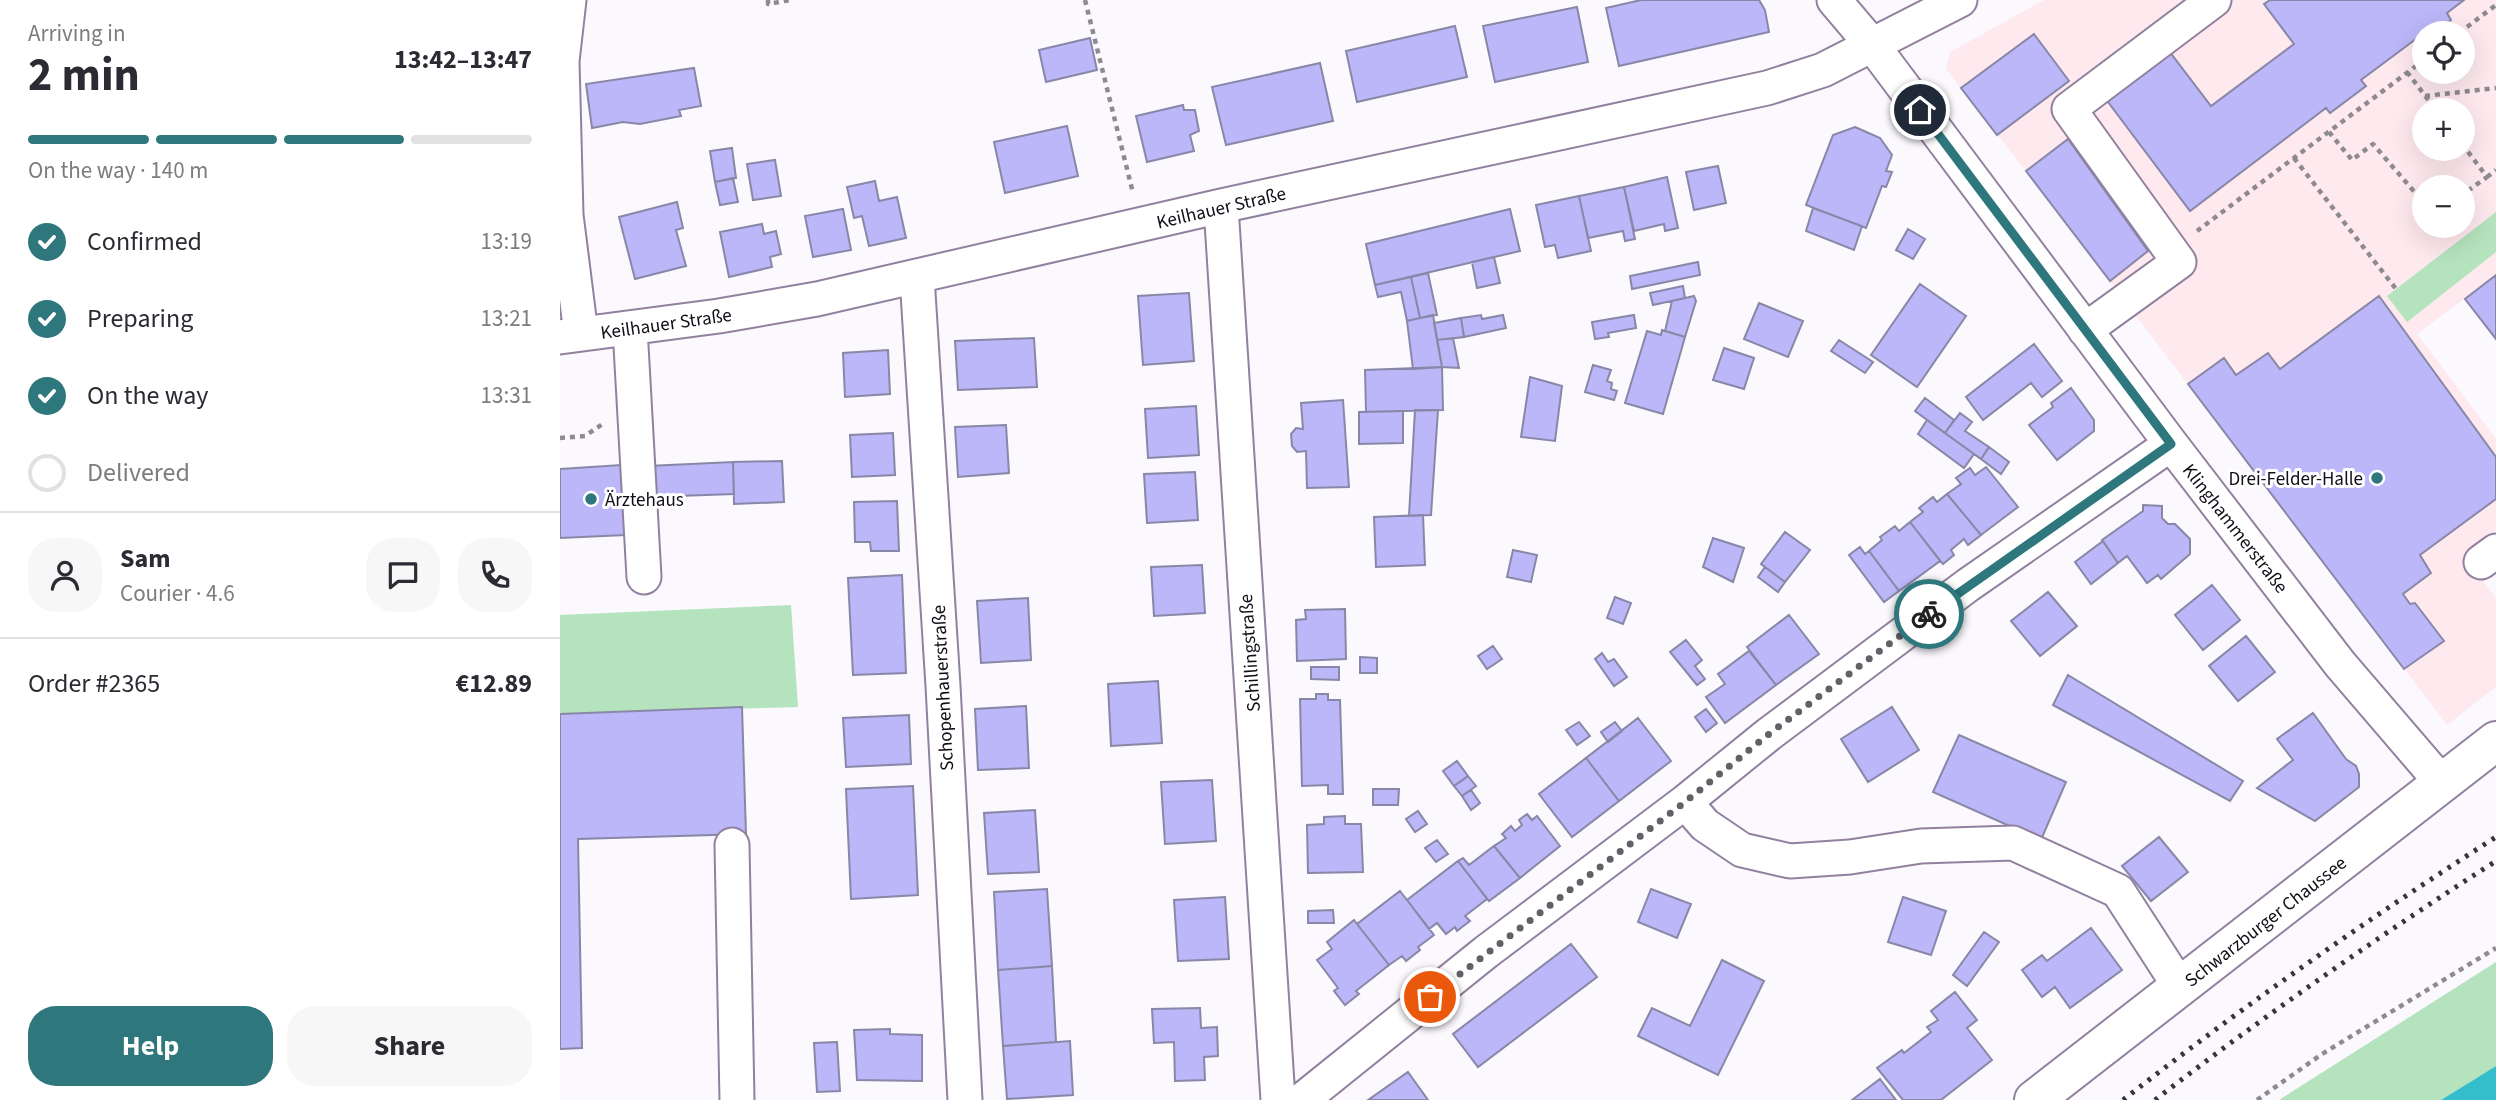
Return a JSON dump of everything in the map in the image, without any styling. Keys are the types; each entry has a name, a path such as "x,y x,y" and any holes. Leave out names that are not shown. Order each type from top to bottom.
{"main road":[{"name":"Schwarzburger Chaussee","path":"2034,1100 2496,741"}],"street":[{"path":"569,0 562,61 571,336"},
{"name":"Klinghammerstraße","path":"1834,0 1873,46 2171,444 2340,664 2442,783"},
{"name":"Keilhauer Straße","path":"571,336 719,316 917,277 1221,206 1766,88 1823,70 1960,0"},
{"path":"2085,330 2179,262 2069,109 2214,0"},
{"name":"Schillingstraße","path":"1221,206 1278,1100"},
{"name":"Schopenhauerstraße","path":"917,277 944,700 965,1100"},
{"path":"630,328 644,577"},
{"path":"1302,1100 1486,952 1685,802 1769,734 1968,584 2171,444"},
{"path":"1685,802 1705,825 1742,849 1790,860 1850,857 1921,846 2014,843 2118,891 2180,987"},
{"path":"732,845 737,1100"}],"path":[{"path":"768,0 768,4 790,0"},
{"path":"1085,0 1140,225"},
{"path":"2475,21 2496,5"},
{"path":"2171,250 2412,68"},
{"path":"2407,72 2425,96 2496,88"},
{"path":"2329,132 2352,160 2373,144 2412,189"},
{"path":"2294,158 2396,289"},
{"path":"2475,161 2487,177"},
{"path":"2475,186 2496,170"},
{"path":"560,439 585,436 606,422 636,416"},
{"path":"2257,1100 2322,1054 2496,948"}],"shaded area":[{"path":"2044,0 2496,0 2496,275 2417,334 2496,439 2496,536 2466,559 2496,598 2496,687 2447,725 1946,69 1950,52"}],"green space":[{"path":"2496,212 2496,252 2407,322 2387,296 2462,238 2475,238 2475,228"},
{"path":"791,605 798,707 560,714 560,615"},
{"path":"2496,962 2496,1066 2441,1100 2279,1100"}],"water":[{"path":"2496,1066 2496,1100 2441,1100"}],"building":[{"path":"1641,0 1759,0 1765,10 1769,32 1619,66 1606,8"},
{"path":"2270,0 2464,0 2447,13 2450,21 2412,21 2412,42 2361,80 2366,86 2330,113 2326,108 2190,211 2105,98 2169,51 2211,106 2294,44 2264,4"},
{"path":"1577,7 1588,62 1495,82 1483,26"},
{"path":"1455,26 1467,77 1357,102 1346,51"},
{"path":"2034,34 2069,81 1997,135 1961,88"},
{"path":"1090,38 1097,70 1046,82 1039,50"},
{"path":"1320,63 1333,121 1226,145 1212,87"},
{"path":"694,68 701,106 679,110 681,116 640,124 623,122 592,128 586,84"},
{"path":"1183,105 1184,110 1195,110 1199,131 1190,135 1194,151 1147,162 1136,116"},
{"path":"1067,126 1078,176 1005,193 994,142"},
{"path":"1855,127 1880,138 1892,155 1886,171 1892,172 1886,187 1882,186 1866,228 1806,205 1833,135"},
{"path":"2068,139 2148,251 2110,281 2026,171"},
{"path":"732,148 736,178 715,182 710,151"},
{"path":"775,160 781,196 753,200 747,164"},
{"path":"1718,166 1726,203 1694,210 1686,172"},
{"path":"1667,177 1678,228 1665,231 1664,224 1634,231 1624,187"},
{"path":"733,178 738,202 720,205 715,182"},
{"path":"875,181 879,201 897,197 906,238 869,246 862,216 854,218 847,187"},
{"path":"1624,187 1635,239 1625,241 1623,231 1588,238 1579,196"},
{"path":"1579,196 1591,251 1558,258 1555,245 1545,247 1536,205"},
{"path":"677,202 683,228 676,230 686,266 635,279 619,217"},
{"path":"1813,208 1862,226 1854,250 1806,231"},
{"path":"843,209 851,250 813,257 805,216"},
{"path":"1510,209 1520,251 1375,285 1366,244"},
{"path":"762,224 764,234 776,231 781,254 770,257 772,267 729,277 720,232"},
{"path":"1908,229 1925,239 1913,259 1896,250"},
{"path":"1494,257 1500,283 1477,288 1472,262"},
{"path":"1698,262 1700,275 1632,289 1630,276"},
{"path":"1428,273 1437,315 1420,318 1411,277"},
{"path":"2496,275 2496,339 2465,299"},
{"path":"1411,277 1420,318 1407,321 1401,292 1378,297 1375,285"},
{"path":"1920,284 1966,316 1917,387 1871,355"},
{"path":"1683,286 1685,298 1653,305 1650,293"},
{"path":"1189,293 1194,361 1143,365 1138,296"},
{"path":"1694,296 1696,301 1685,337 1665,331 1672,301"},
{"name":"Drei-Felder-Halle","path":"2379,296 2496,457 2496,499 2420,555 2431,573 2403,594 2410,604 2415,603 2444,641 2404,669 2188,384 2224,358 2236,375 2268,353 2280,369"},
{"path":"1759,303 1803,321 1788,357 1744,339"},
{"path":"1433,315 1442,367 1413,369 1407,321"},
{"path":"1481,315 1482,319 1503,315 1506,328 1464,337 1461,318"},
{"path":"1634,315 1636,328 1608,333 1609,337 1595,339 1592,322"},
{"path":"1461,318 1464,337 1437,340 1434,323"},
{"path":"1662,330 1685,337 1663,414 1625,403 1647,331 1661,335"},
{"path":"1034,338 1037,387 958,390 955,341"},
{"path":"1453,338 1459,368 1442,367 1437,340"},
{"path":"1839,340 1873,362 1865,373 1831,351"},
{"path":"2034,344 2062,381 2042,397 2031,383 1983,420 1966,397"},
{"path":"1724,348 1754,358 1744,389 1713,380"},
{"path":"888,350 890,394 845,397 843,353"},
{"path":"1593,365 1611,370 1607,381 1612,383 1611,389 1617,391 1614,400 1585,392"},
{"path":"1442,367 1443,410 1366,412 1365,370"},
{"path":"1530,377 1562,386 1555,441 1521,437"},
{"path":"2071,388 2094,420 2094,431 2057,460 2029,425 2053,407 2051,403"},
{"path":"1925,398 1954,420 1945,433 1915,411"},
{"path":"1343,400 1349,487 1307,488 1306,451 1297,452 1292,446 1291,434 1296,428 1303,429 1301,403"},
{"path":"1196,406 1199,455 1148,458 1145,409"},
{"path":"1415,410 1438,410 1431,515 1409,516"},
{"path":"1403,411 1403,443 1359,444 1359,412"},
{"path":"1960,413 1972,422 1965,431 1989,447 1981,459 1945,433"},
{"path":"1927,420 1974,454 1964,468 1918,434"},
{"path":"1006,425 1009,473 958,477 955,427"},
{"path":"893,433 895,475 852,477 850,435"},
{"path":"1989,447 2009,462 2001,474 1981,459"},
{"path":"782,461 784,502 734,504 733,462"},
{"path":"733,462 734,494 649,497 648,466"},
{"name":"Ärztehaus","path":"621,465 625,535 560,538 560,469"},
{"path":"1986,467 2018,507 1981,535 1947,494 1961,484 1956,478 1970,468 1975,475"},
{"path":"1195,472 1198,520 1147,523 1144,474"},
{"path":"1947,494 1981,535 1968,545 1964,539 1951,550 1954,555 1943,564 1910,522 1923,512 1919,508 1933,497 1937,502"},
{"path":"897,501 899,551 871,551 870,542 855,542 854,502"},
{"path":"2143,505 2162,506 2162,518 2168,524 2175,524 2190,539 2190,554 2161,579 2158,575 2147,583 2127,556 2118,563 2102,540 2143,511"},
{"path":"1423,515 1425,565 1376,567 1374,517"},
{"path":"1910,522 1940,561 1899,591 1869,551 1882,540 1880,537 1895,526 1899,531"},
{"path":"1785,532 1810,550 1785,582 1761,564"},
{"path":"1713,538 1744,548 1733,582 1703,567"},
{"path":"2103,541 2118,563 2091,584 2075,562"},
{"path":"1860,547 1865,554 1869,551 1899,591 1884,602 1849,555"},
{"path":"1513,550 1537,555 1531,582 1507,577"},
{"path":"1202,565 1205,613 1154,616 1151,567"},
{"path":"1765,567 1785,582 1778,592 1758,577"},
{"path":"902,575 906,673 853,675 848,578"},
{"path":"2212,585 2240,620 2203,650 2175,615"},
{"path":"2048,592 2077,626 2040,656 2011,621"},
{"path":"1615,597 1631,603 1623,624 1607,618"},
{"path":"1028,598 1031,660 981,663 977,601"},
{"path":"1345,609 1346,659 1297,661 1296,620 1306,619 1305,610"},
{"path":"1789,615 1819,654 1776,685 1747,647"},
{"path":"2246,636 2275,672 2238,701 2209,666"},
{"path":"1686,640 1702,660 1695,666 1705,679 1697,685 1670,652"},
{"path":"1493,646 1502,659 1487,669 1478,656"},
{"path":"1749,651 1776,685 1725,723 1706,697 1725,684 1718,674"},
{"path":"1602,653 1608,662 1614,659 1627,677 1614,686 1595,659"},
{"path":"1360,657 1377,658 1377,673 1360,673"},
{"path":"1311,667 1339,667 1339,680 1311,679"},
{"path":"2068,675 2243,781 2230,801 2053,705"},
{"path":"1158,681 1162,743 1111,746 1108,684"},
{"path":"1316,694 1328,694 1328,700 1340,700 1343,794 1328,794 1328,785 1302,786 1300,699 1316,699"},
{"path":"1026,706 1029,768 978,770 975,709"},
{"path":"742,707 746,834 578,839 582,1048 560,1049 560,714"},
{"path":"1892,707 1919,750 1868,782 1841,739"},
{"path":"1706,709 1717,723 1706,732 1695,717"},
{"path":"2313,713 2346,759 2356,766 2359,774 2359,787 2315,821 2257,788 2293,760 2277,739"},
{"path":"909,715 911,764 846,767 843,718"},
{"path":"1638,718 1671,761 1619,801 1586,758"},
{"path":"1579,722 1590,736 1577,745 1566,730"},
{"path":"1615,722 1622,731 1608,742 1601,732"},
{"path":"1959,735 2066,782 2041,840 1933,792"},
{"path":"1586,758 1619,801 1572,837 1539,794"},
{"path":"1457,761 1468,776 1454,786 1443,771"},
{"path":"1468,776 1476,786 1462,796 1454,786"},
{"path":"1212,780 1216,841 1165,844 1161,782"},
{"path":"913,786 918,895 851,899 846,789"},
{"path":"1373,789 1399,789 1398,805 1373,805"},
{"path":"1471,790 1480,803 1471,810 1462,796"},
{"path":"1035,810 1039,872 988,874 984,813"},
{"path":"1418,811 1427,824 1415,832 1406,819"},
{"path":"1527,814 1532,820 1537,816 1560,846 1520,878 1494,846 1506,838 1502,834 1511,826 1515,831 1522,825 1519,820"},
{"path":"1345,816 1345,824 1361,824 1363,872 1308,873 1307,825 1324,824 1324,817"},
{"path":"2159,837 2188,872 2151,901 2122,866"},
{"path":"1437,840 1448,854 1436,862 1425,848"},
{"path":"1494,846 1520,878 1489,901 1458,861 1463,858 1469,865"},
{"path":"1458,861 1487,899 1465,916 1470,921 1457,931 1455,927 1446,934 1437,923 1429,929 1407,900"},
{"path":"1047,889 1052,966 998,970 994,892"},
{"path":"1651,889 1691,904 1677,938 1638,922"},
{"path":"1400,891 1434,935 1406,961 1402,956 1389,965 1357,924"},
{"path":"1225,897 1229,959 1178,961 1174,900"},
{"path":"1903,897 1946,911 1931,955 1888,942"},
{"path":"1333,910 1334,923 1308,923 1308,911"},
{"path":"1354,920 1389,965 1356,991 1359,994 1345,1005 1334,991 1338,988 1317,960 1332,949 1327,942"},
{"path":"2091,928 2122,970 2070,1008 2055,987 2042,997 2022,970 2042,955 2047,961"},
{"path":"1984,932 1999,942 1967,986 1953,975"},
{"path":"1571,944 1597,977 1478,1067 1453,1034"},
{"path":"1722,960 1764,981 1718,1075 1638,1036 1652,1008 1690,1026"},
{"path":"1052,966 1056,1042 1003,1046 998,970"},
{"path":"1955,992 1977,1020 1967,1028 1992,1060 1941,1100 1903,1100 1877,1068 1902,1050 1904,1053 1931,1032 1927,1027 1938,1020 1931,1011"},
{"path":"1200,1008 1201,1028 1217,1027 1218,1056 1204,1057 1205,1080 1175,1081 1174,1042 1154,1043 1152,1009"},
{"path":"890,1029 890,1034 922,1035 922,1081 857,1080 854,1030"},
{"path":"1070,1041 1073,1095 1007,1099 1003,1046"},
{"path":"837,1042 840,1091 817,1092 814,1043"},
{"path":"1408,1072 1428,1100 1368,1100"},
{"path":"1880,1079 1896,1100 1852,1100"}],"railway":[{"path":"2123,1100 2306,964 2496,837"},
{"path":"2155,1100 2323,977 2496,861"}],"way so far":[{"path":"1430,997 1685,802 1769,734 1929,614"}],"place":[{"name":"Drei-Felder-Halle","path":"2377,478"},
{"name":"Ärztehaus","path":"591,499"}],"route":[{"path":"1920,110 2171,444 1968,584 1929,614"}]}
